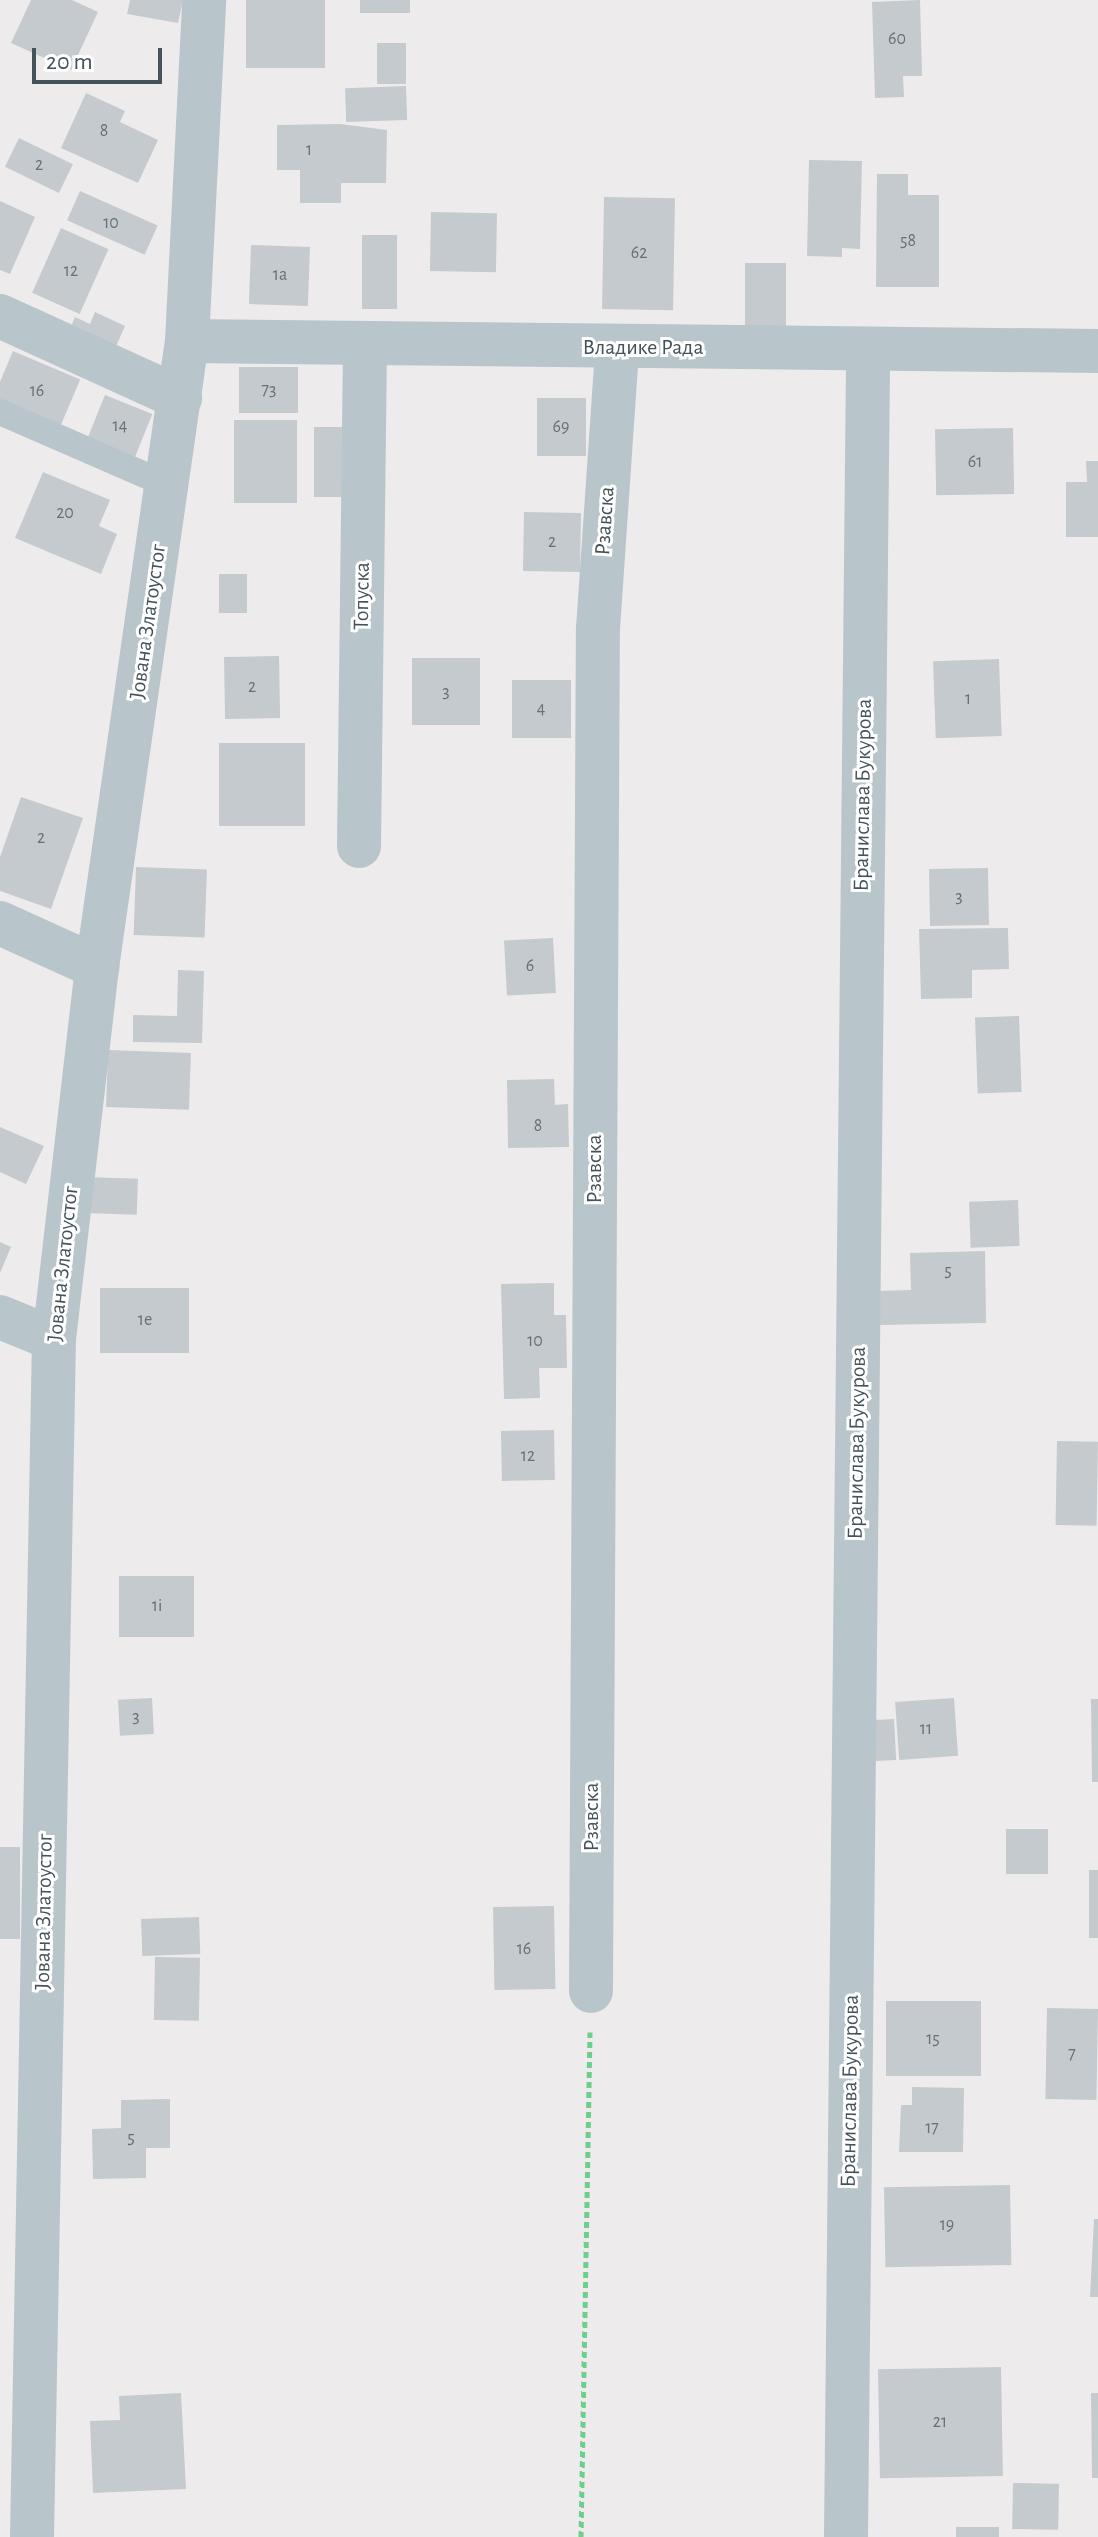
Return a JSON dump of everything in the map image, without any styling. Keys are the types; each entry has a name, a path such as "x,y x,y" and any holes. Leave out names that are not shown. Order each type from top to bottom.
{"street":[{"name":"Јована Златоустог","path":"32,2537 54,1339 97,967 187,341 204,0"},
{"path":"0,316 180,398"},
{"name":"Владике Рада","path":"187,341 365,346 1098,351"},
{"name":"Топуска","path":"359,846 365,346"},
{"name":"Рзавска","path":"591,1991 598,629 617,348"},
{"name":"Бранислава Букурова","path":"846,2537 868,349"},
{"path":"0,923 97,967"},
{"path":"0,1317 54,1339"}],"lane":[{"path":"0,412 168,485"}],"path":[{"path":"581,2537 591,1991"}],"building":[{"path":"31,0 72,0 98,12 71,70 11,43"},
{"path":"130,0 183,0 178,23 127,14"},
{"path":"246,0 325,0 325,68 246,68"},
{"path":"360,0 410,0 410,13 360,13"},
{"path":"920,0 922,76 903,76 904,97 875,98 872,2"},
{"path":"377,43 406,43 406,84 377,84"},
{"path":"406,86 407,120 346,122 345,88"},
{"path":"86,93 125,111 120,122 158,140 138,183 61,148"},
{"path":"340,124 387,130 386,183 341,183 341,203 300,203 300,170 277,170 277,125"},
{"path":"19,138 73,164 59,193 5,167"},
{"path":"809,160 862,161 860,249 842,248 842,257 807,256"},
{"path":"877,174 908,174 908,195 939,195 939,287 876,287"},
{"path":"80,191 158,226 145,255 67,220"},
{"path":"604,197 675,198 673,310 602,309"},
{"path":"0,201 35,217 10,274 0,270"},
{"path":"431,212 497,213 496,272 430,271"},
{"path":"61,228 109,249 80,314 32,293"},
{"path":"362,235 397,235 397,309 362,309"},
{"path":"251,245 310,247 308,306 249,304"},
{"path":"745,263 786,263 786,327 745,327"},
{"path":"95,312 125,326 114,351 69,331 75,317 90,324"},
{"path":"13,351 80,380 59,428 0,403 0,382"},
{"path":"239,367 298,367 298,413 239,413"},
{"path":"105,395 152,414 135,458 87,439"},
{"path":"537,398 586,398 586,456 537,456"},
{"path":"234,420 297,420 297,503 234,503"},
{"path":"314,427 345,427 345,497 314,497"},
{"path":"1013,428 1014,494 936,495 935,429"},
{"path":"1086,461 1098,461 1098,537 1066,537 1066,482 1087,482"},
{"path":"43,472 110,500 99,526 117,534 101,574 15,538"},
{"path":"524,512 581,513 580,572 523,571"},
{"path":"219,574 247,574 247,613 219,613"},
{"path":"279,656 280,718 225,719 224,657"},
{"path":"412,658 480,658 480,725 412,725"},
{"path":"999,659 1002,736 936,738 933,661"},
{"path":"512,680 571,680 571,738 512,738"},
{"path":"219,743 305,743 305,826 219,826"},
{"path":"21,797 83,818 51,909 0,891 0,857"},
{"path":"136,867 207,869 205,937 134,935"},
{"path":"988,868 989,925 930,926 929,869"},
{"path":"1008,928 1009,969 972,970 972,998 921,999 919,929"},
{"path":"553,938 556,993 507,995 504,941"},
{"path":"178,970 204,971 202,1043 133,1042 133,1015 177,1016"},
{"path":"1019,1016 1022,1092 978,1093 975,1018"},
{"path":"108,1050 191,1053 189,1110 106,1107"},
{"path":"554,1079 555,1105 568,1104 569,1147 508,1148 507,1080"},
{"path":"0,1127 44,1146 26,1184 0,1172"},
{"path":"86,1177 138,1179 137,1215 85,1213"},
{"path":"1018,1200 1020,1246 971,1248 969,1202"},
{"path":"0,1242 11,1247 0,1273"},
{"path":"985,1251 986,1323 879,1325 878,1291 911,1290 910,1253"},
{"path":"554,1283 554,1315 566,1315 567,1368 539,1368 540,1398 504,1399 501,1284"},
{"path":"100,1288 189,1288 189,1353 100,1353"},
{"path":"554,1430 555,1480 502,1481 501,1431"},
{"path":"1057,1441 1098,1442 1097,1526 1056,1525"},
{"path":"119,1576 194,1576 194,1637 119,1637"},
{"path":"152,1698 154,1734 120,1736 118,1700"},
{"path":"954,1698 958,1756 899,1760 895,1702"},
{"path":"1091,1699 1098,1699 1098,1782 1092,1782"},
{"path":"894,1719 896,1760 870,1761 868,1720"},
{"path":"1006,1829 1048,1829 1048,1874 1006,1874"},
{"path":"0,1847 20,1847 20,1939 0,1939"},
{"path":"1089,1870 1098,1870 1098,1938 1089,1938"},
{"path":"554,1906 555,1989 494,1990 493,1907"},
{"path":"199,1917 200,1954 142,1956 141,1919"},
{"path":"155,1957 200,1958 199,2021 154,2020"},
{"path":"886,2001 981,2001 981,2076 886,2076"},
{"path":"1047,2008 1098,2009 1096,2100 1045,2099"},
{"path":"912,2087 964,2088 963,2152 899,2152 901,2105 912,2105"},
{"path":"170,2099 170,2148 146,2148 146,2178 93,2179 92,2129 121,2128 121,2100"},
{"path":"1010,2185 1011,2265 885,2267 884,2187"},
{"path":"1094,2219 1098,2219 1098,2297 1090,2297"},
{"path":"1001,2367 1003,2476 880,2478 878,2369"},
{"path":"181,2393 186,2489 93,2493 90,2421 120,2420 119,2396"},
{"path":"1091,2393 1098,2393 1098,2478 1092,2478"},
{"path":"1013,2483 1059,2484 1058,2530 1012,2529"},
{"path":"956,2527 999,2527 999,2537 956,2537"}]}
